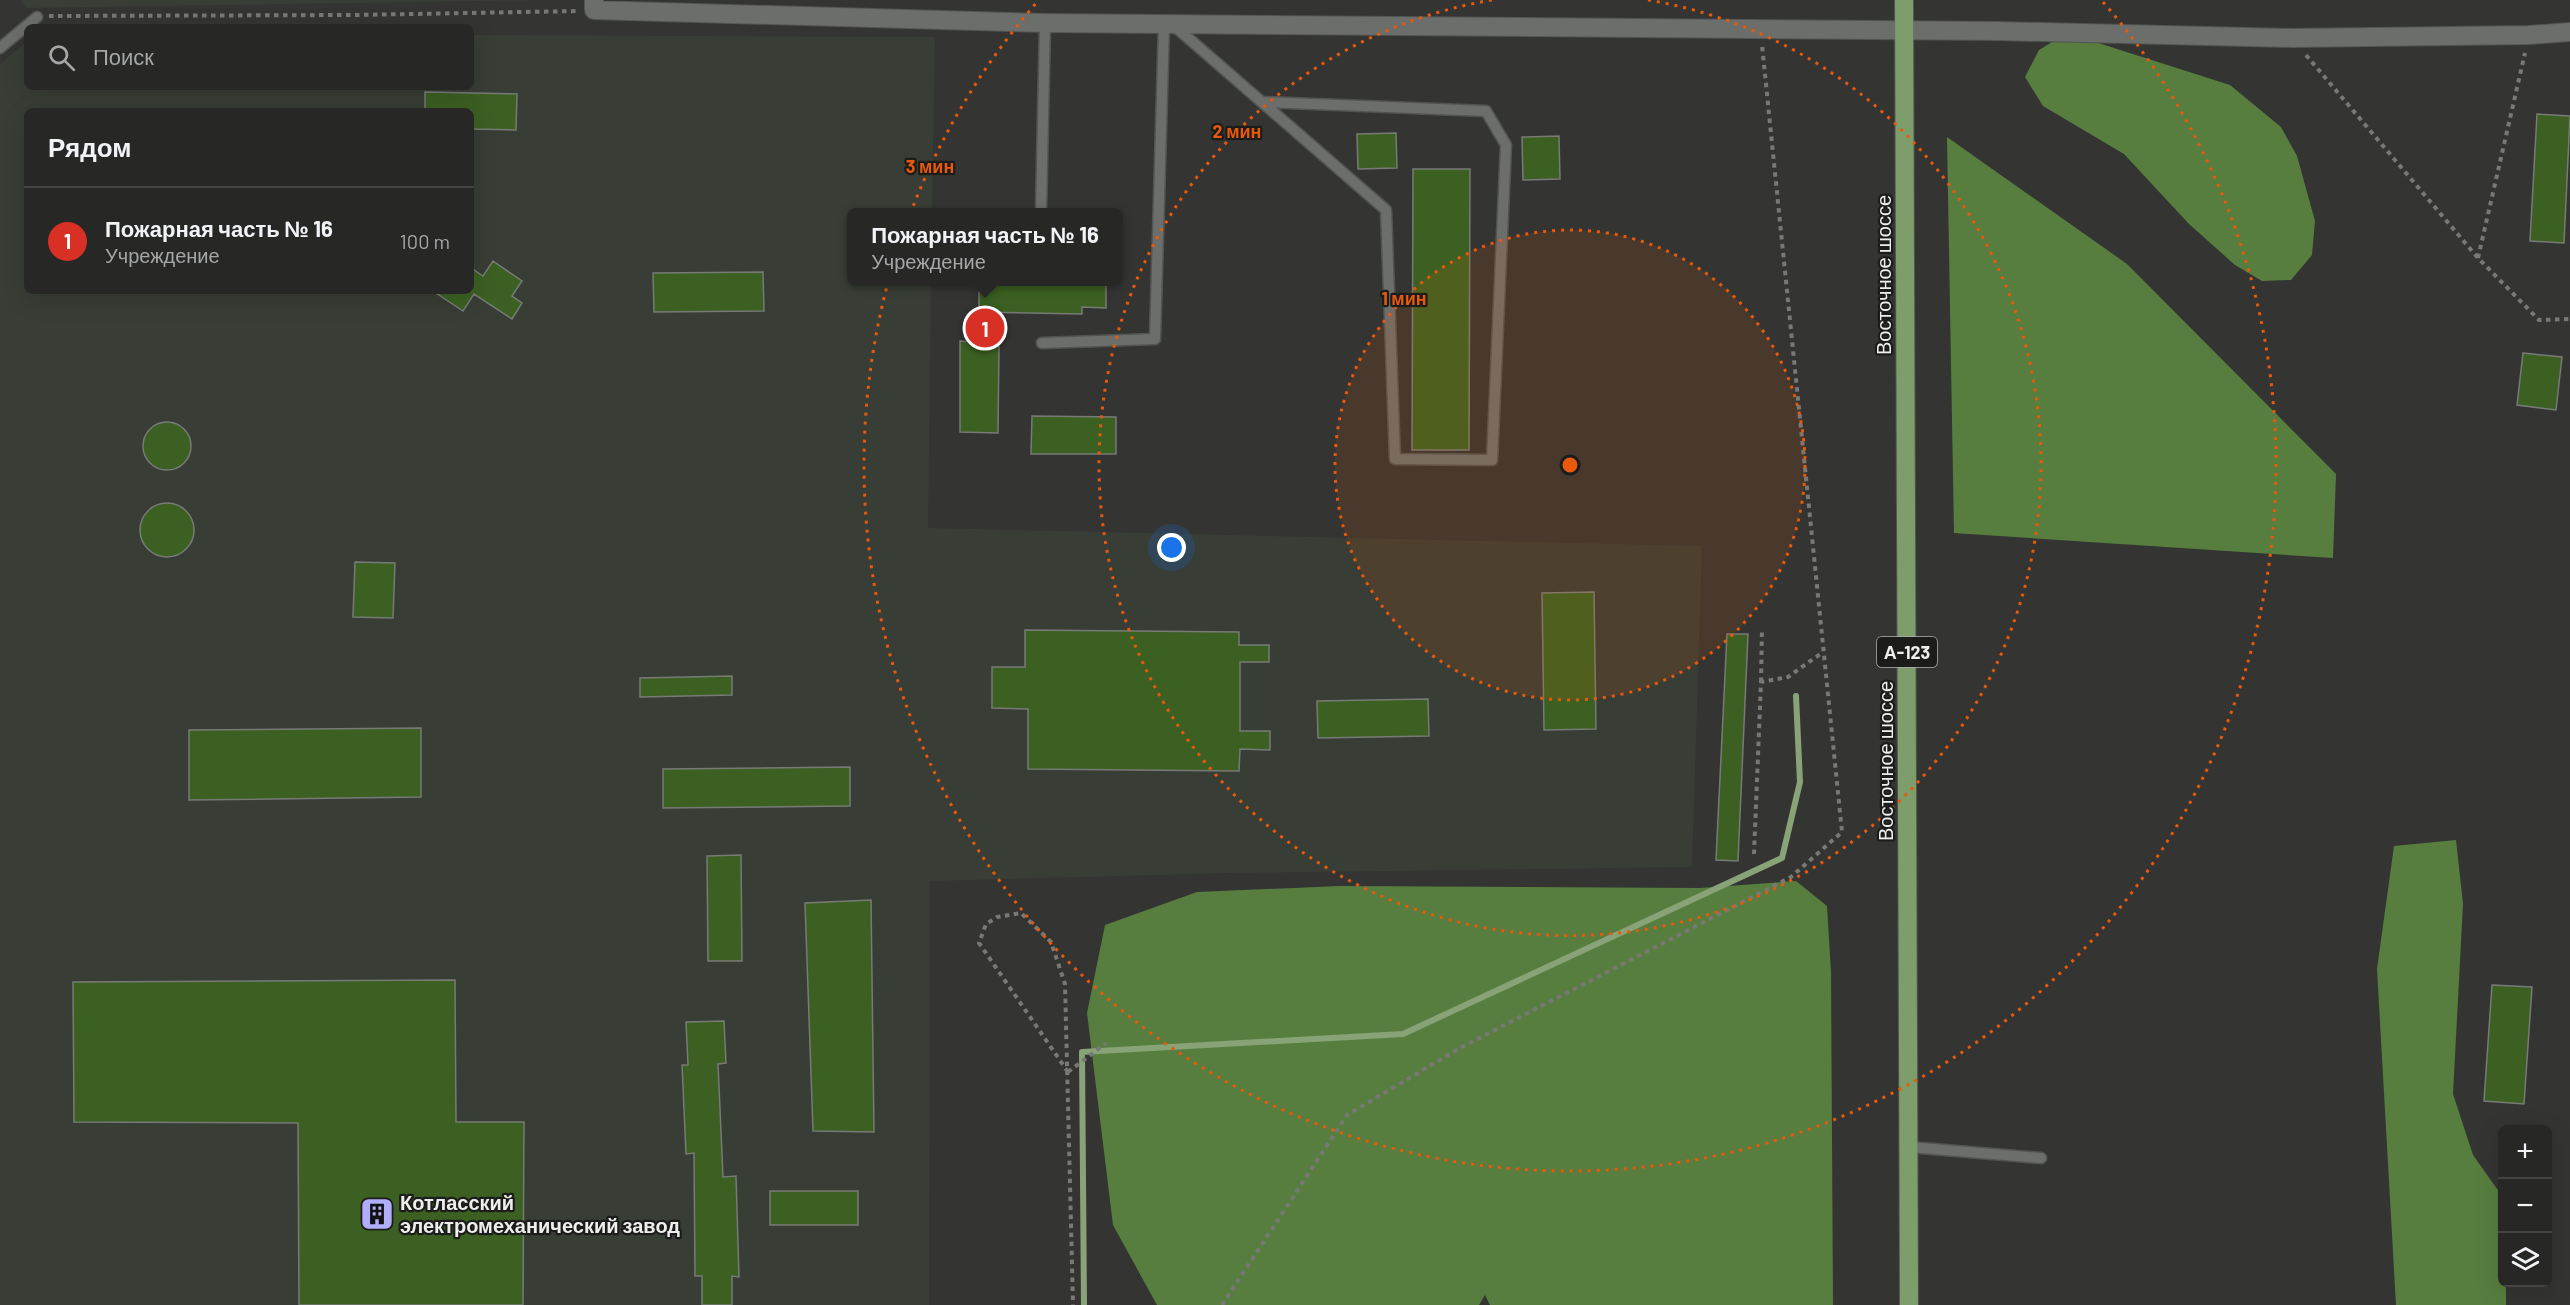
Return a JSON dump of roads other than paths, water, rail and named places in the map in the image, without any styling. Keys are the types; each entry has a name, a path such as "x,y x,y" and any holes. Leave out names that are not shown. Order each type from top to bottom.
{"main road":[{"name":"Восточное шоссе","path":"1904,0 1909,1305"}],"street":[{"path":"594,5 1045,23 1904,30 2292,38 2529,35 2570,32"}],"lane":[{"path":"28,24 37,16"},
{"path":"1041,208 1045,23"},
{"path":"1168,24 1386,210 1395,459 1492,460 1506,145 1486,111 1262,102"},
{"path":"1042,343 1155,339 1168,24"},
{"path":"0,48 24,27"},
{"path":"1909,1148 2041,1158"}],"waterway":[{"path":"1084,1305 1082,1052 1403,1034 1782,858 1800,782 1796,696"}],"place":[{"name":"Пожарная часть № 16","path":"985,328"},
{"name":"Котласский электромеханический завод","path":"377,1214"}]}
